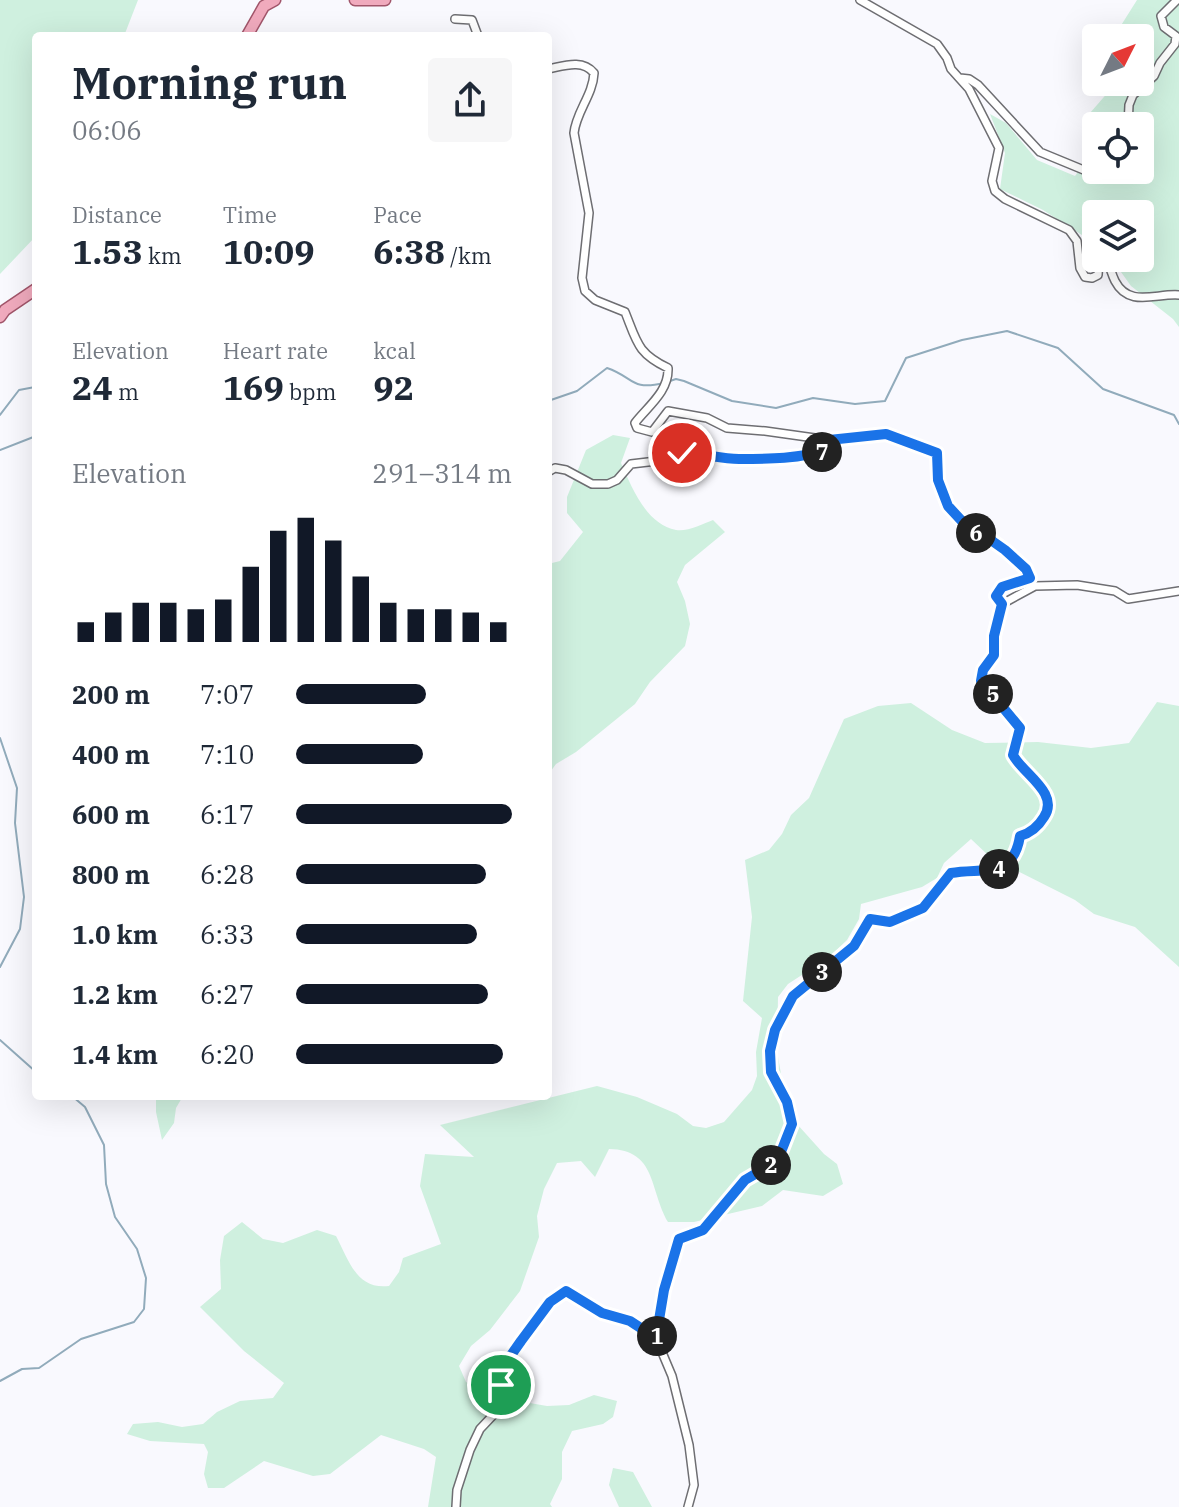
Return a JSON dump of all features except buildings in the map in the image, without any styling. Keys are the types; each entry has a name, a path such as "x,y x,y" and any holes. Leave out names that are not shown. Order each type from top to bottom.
{"main road":[{"path":"249,32 264,6 275,0"},
{"path":"355,0 385,0"},
{"path":"0,317 32,292"}],"street":[{"path":"860,0 937,44 999,148 992,181 995,191 1005,199 1069,230 1077,241 1082,272"},
{"path":"1129,112 1133,95 1151,80 1175,44 1176,36 1164,27 1161,16 1177,0"},
{"path":"455,19 472,20 476,32"},
{"path":"552,68 582,64 594,73 574,133 589,213 582,278 585,291 595,300 625,312 634,341 648,359 668,368 664,386 648,412 635,423 637,428 652,432 668,411 707,418 727,428 829,440 886,434 937,453 938,480 948,506 972,532 1005,550 1026,569 1030,578 1002,587 996,596 1002,604"},
{"path":"960,78 978,85 1028,141 1048,157 1082,168"},
{"path":"1082,272 1085,277 1092,278 1099,272"},
{"path":"1110,272 1125,294 1141,299 1179,295"},
{"path":"552,470 566,470 592,484 608,484 617,480 631,464 665,460 682,453 739,459 780,457 819,453 828,449 829,440"},
{"path":"688,1507 694,1485 689,1445 672,1376 656,1338 664,1290 679,1239 703,1230 745,1180 774,1163 786,1142 792,1124 791,1114 771,1072 770,1051 775,1030 793,996 854,946 870,919 890,922 923,908 951,873 983,873 1004,866 1018,849 1020,836 1031,833 1048,812 1050,801 1046,793 1018,765 1013,755 1020,728 981,681 983,670 994,655 994,636 1002,604 1035,586 1077,585 1115,591 1128,599 1179,591"},
{"path":"456,1507 457,1490 470,1450 480,1429 497,1411 509,1358 559,1294 566,1291 575,1295 592,1308 621,1317 656,1338"}],"green space":[{"path":"0,0 138,0 126,32 32,32 32,240 0,274"},
{"path":"1137,0 1179,0 1179,327 1131,286 1121,272 1154,272 1154,200 1082,200 1082,235 1043,210 1000,189 1005,153 990,114 1006,123 1037,160 1075,176 1082,167 1082,184 1154,184 1154,112 1091,112 1105,96 1154,96 1154,24 1122,24"},
{"path":"613,435 630,438 621,463 641,504 656,521 680,530 713,520 725,532 685,565 677,582 690,624 685,646 650,682 635,704 552,770 552,563 560,561 583,532 567,513 567,497 586,450"},
{"path":"1157,702 1179,706 1179,967 1135,927 1094,914 1075,900 990,857 971,839 944,863 937,878 922,887 861,904 859,919 847,940 828,958 788,984 778,997 777,1051 788,1114 837,1164 843,1184 823,1196 783,1190 762,1206 694,1222 668,1222 649,1174 636,1156 609,1149 595,1177 581,1161 557,1163 544,1189 537,1216 539,1237 520,1291 490,1330 471,1346 459,1366 466,1382 484,1393 524,1402 547,1406 569,1405 594,1395 617,1401 613,1417 603,1424 572,1431 562,1452 562,1479 550,1504 552,1507 428,1507 436,1457 424,1449 381,1435 330,1474 313,1476 264,1461 224,1488 208,1488 204,1474 208,1452 204,1444 150,1441 127,1434 133,1424 158,1422 182,1427 203,1424 217,1412 240,1401 273,1398 284,1383 244,1351 200,1307 221,1289 220,1260 224,1236 242,1222 263,1239 283,1243 317,1230 336,1236 350,1264 362,1279 378,1286 389,1286 399,1272 403,1258 441,1244 420,1186 425,1154 474,1157 440,1125 541,1100 552,1100 552,1097 597,1086 637,1097 677,1114 693,1126 706,1128 724,1122 752,1090 757,1076 756,1052 762,1018 743,1001 752,917 745,860 769,850 782,834 791,815 809,798 844,719 878,706 911,703 952,730 985,743 1038,742 1091,748 1129,743"},
{"path":"156,1100 181,1100 174,1123 162,1140"},
{"path":"613,1468 633,1472 652,1507 619,1507 609,1485"}],"waterway":[{"path":"670,381 684,381 732,401 776,408 813,398 855,404 885,401 906,358 962,340 1007,331 1058,348 1103,389 1174,415 1179,424"},
{"path":"552,400 577,391 607,368 638,384 664,383"},
{"path":"0,415 19,390 32,388"},
{"path":"0,450 32,438"},
{"path":"0,738 17,788 15,823 24,897 20,929 0,967"},
{"path":"0,1040 32,1068"},
{"path":"0,1381 22,1369 39,1368 81,1339 134,1322 144,1309 146,1278 137,1249 115,1217 106,1184 104,1145 85,1107 77,1100"}],"route":[{"path":"501,1385 509,1358 550,1302 566,1291 592,1308 630,1321 656,1338 664,1290 679,1239 703,1230 745,1180 774,1163 786,1142 792,1124 791,1114 771,1072 770,1051 775,1030 793,996 854,946 870,919 890,922 923,908 951,873 983,873 1004,866 1018,849 1020,836 1031,833 1048,812 1050,801 1046,793 1018,765 1013,755 1020,728 981,681 983,670 994,655 994,636 1002,604 996,596 1002,587 1030,578 1026,569 1005,550 972,532 948,506 938,480 937,453 886,434 829,440 828,449 819,453 780,457 739,459 682,453"}]}
